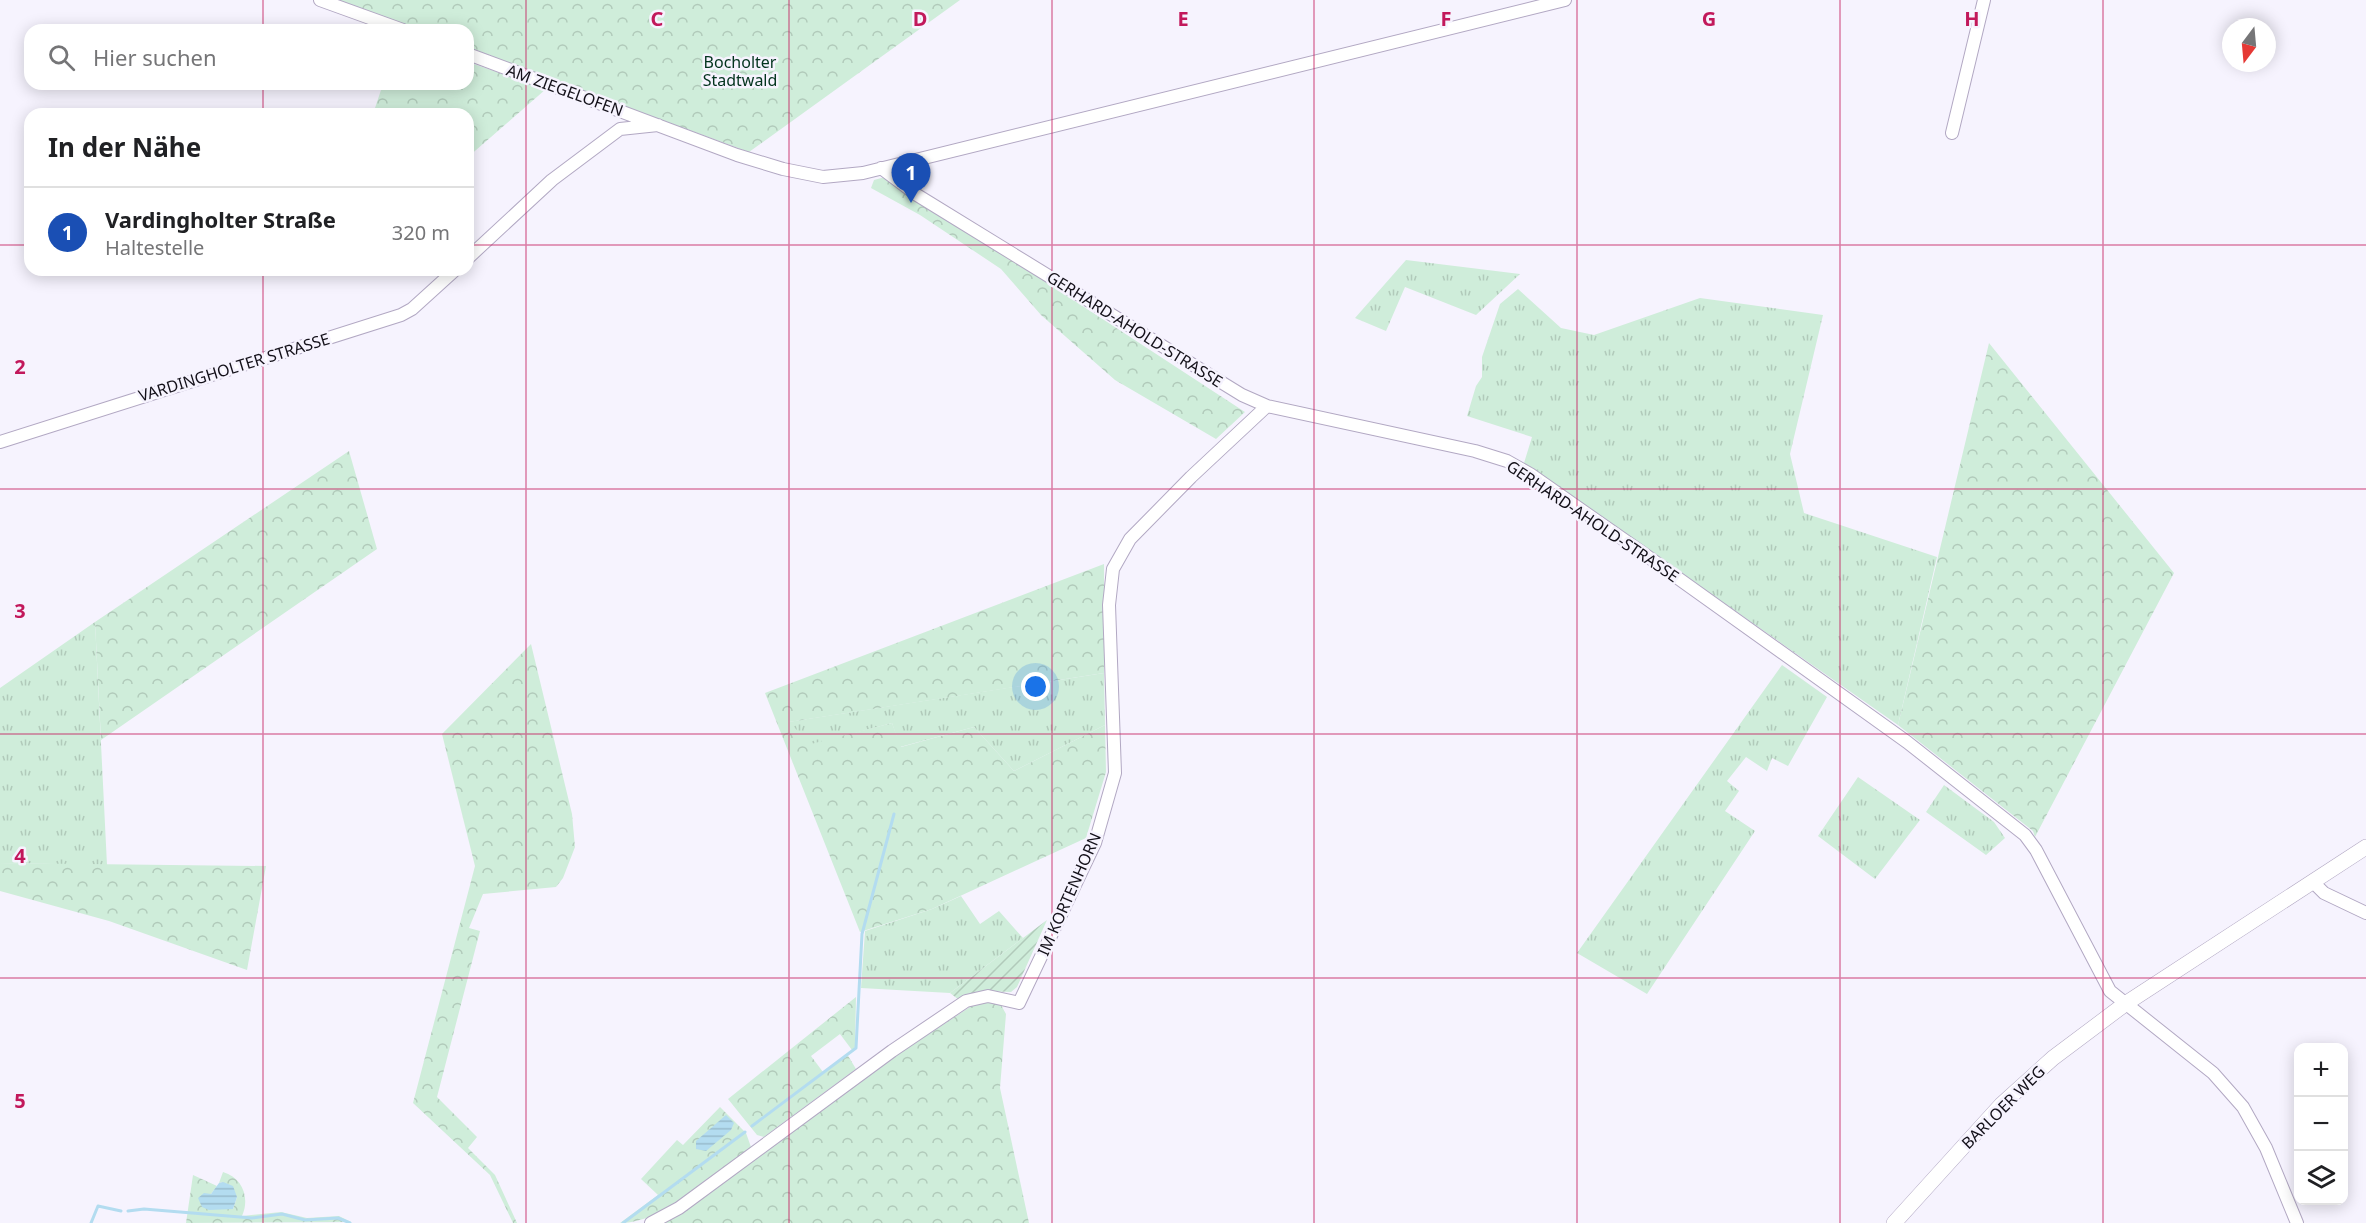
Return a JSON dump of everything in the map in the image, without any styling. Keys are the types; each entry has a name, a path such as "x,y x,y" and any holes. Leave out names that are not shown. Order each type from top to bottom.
{"street":[{"path":"320,0 386,24"},
{"path":"620,129 662,125 737,155 783,170 833,177 881,168 1565,0"},
{"path":"1952,133 1984,0"},
{"name":"AM ZIEGELOFEN","path":"474,56 662,125"},
{"path":"474,252 552,180 620,129 626,120 622,111"},
{"name":"GERHARD-AHOLD-STRASSE","path":"881,168 909,190 947,214 1242,395 1267,406 1475,451 1507,461 1631,544 1907,742 2025,835 2036,850 2110,991 2125,1004"},
{"name":"VARDINGHOLTER STRASSE","path":"0,442 401,315 412,309 448,276"},
{"name":"IM KORTENHORN","path":"651,1223 679,1208 892,1051 966,1001 988,996 1019,1003 1095,843 1115,773 1109,605 1113,569 1130,539 1191,477 1267,406"},
{"name":"BARLOER WEG","path":"1894,1223 2001,1105 2053,1058 2125,1004 2366,847"},
{"path":"2313,882 2324,893 2366,913"},
{"path":"2125,1004 2212,1073 2243,1107 2266,1148 2297,1223"}],"green space":[{"name":"Bocholter Stadtwald","path":"334,0 960,0 749,152 474,51 474,24 400,24"},
{"path":"474,64 546,89 474,152 474,108 375,108 381,90 474,90"},
{"path":"885,177 1245,412 1216,439 1115,380 1041,315 1001,269 920,215 871,188 874,180"},
{"path":"1406,260 1520,274 1476,315 1405,287 1386,331 1355,318"},
{"path":"1518,289 1561,328 1594,335 1700,298 1823,315 1790,454 1804,513 1937,557 1898,725 1524,463 1532,437 1467,416 1476,386 1482,377 1482,357 1500,304"},
{"path":"1989,343 2174,573 2035,837 2033,831 1898,725"},
{"path":"349,451 377,549 101,740 95,622"},
{"path":"1104,564 1104,673 789,722 811,744 892,723 901,747 974,727 1014,771 1105,725 1106,772 1086,838 932,909 860,932 765,693"},
{"path":"95,622 107,865 0,863 0,688"},
{"path":"531,644 572,814 575,847 563,878 556,887 483,894 469,928 480,931 437,1097 477,1137 468,1148 495,1175 517,1223 513,1223 490,1175 413,1103 475,866 442,734"},
{"path":"1782,665 1827,697 1788,766 1772,758 1767,771 1746,757 1727,781 1739,791 1725,811 1755,831 1647,994 1577,953"},
{"path":"1104,673 1105,725 1014,771 974,727 900,747 892,723 811,745 788,722"},
{"path":"1858,777 1920,820 1875,879 1818,836"},
{"path":"1944,785 1994,822 2005,838 1986,855 1926,812"},
{"path":"0,863 266,866 247,970 109,921 0,891"},
{"path":"961,896 980,924 999,911 1023,938 950,993 861,988 865,931 932,909"},
{"path":"1047,920 1017,987 1011,992 979,991 959,1000 950,993"},
{"path":"856,997 855,1047 852,1050 840,1034 811,1056 823,1072 847,1054 856,1069 764,1137 757,1135 728,1099"},
{"path":"985,1002 1001,1005 1006,1014 1000,1088 1029,1223 664,1223 878,1067 973,1005"},
{"path":"720,1107 746,1133 751,1147 672,1206 637,1221 620,1223 658,1195 641,1179 677,1140 683,1145"},
{"path":"223,1172 236,1179 243,1190 245,1202 242,1216 281,1212 307,1218 339,1216 351,1222 186,1223 193,1175 217,1186 211,1194 204,1194 233,1209 237,1197 223,1182 219,1183"}],"water":[{"path":"726,1115 734,1123 731,1130 706,1151 696,1149 696,1141"},
{"path":"223,1182 233,1186 237,1197 233,1209 209,1210 202,1207 198,1198 204,1193 211,1194 219,1183"}],"waterway":[{"path":"752,1126 856,1048 862,934 894,814"},
{"path":"623,1223 745,1132"},
{"path":"91,1223 98,1206 121,1211"},
{"path":"128,1211 144,1209 252,1218 282,1214 305,1220 338,1218 350,1223"}],"place":[{"name":"Vardingholter Straße","path":"911,203"}]}
